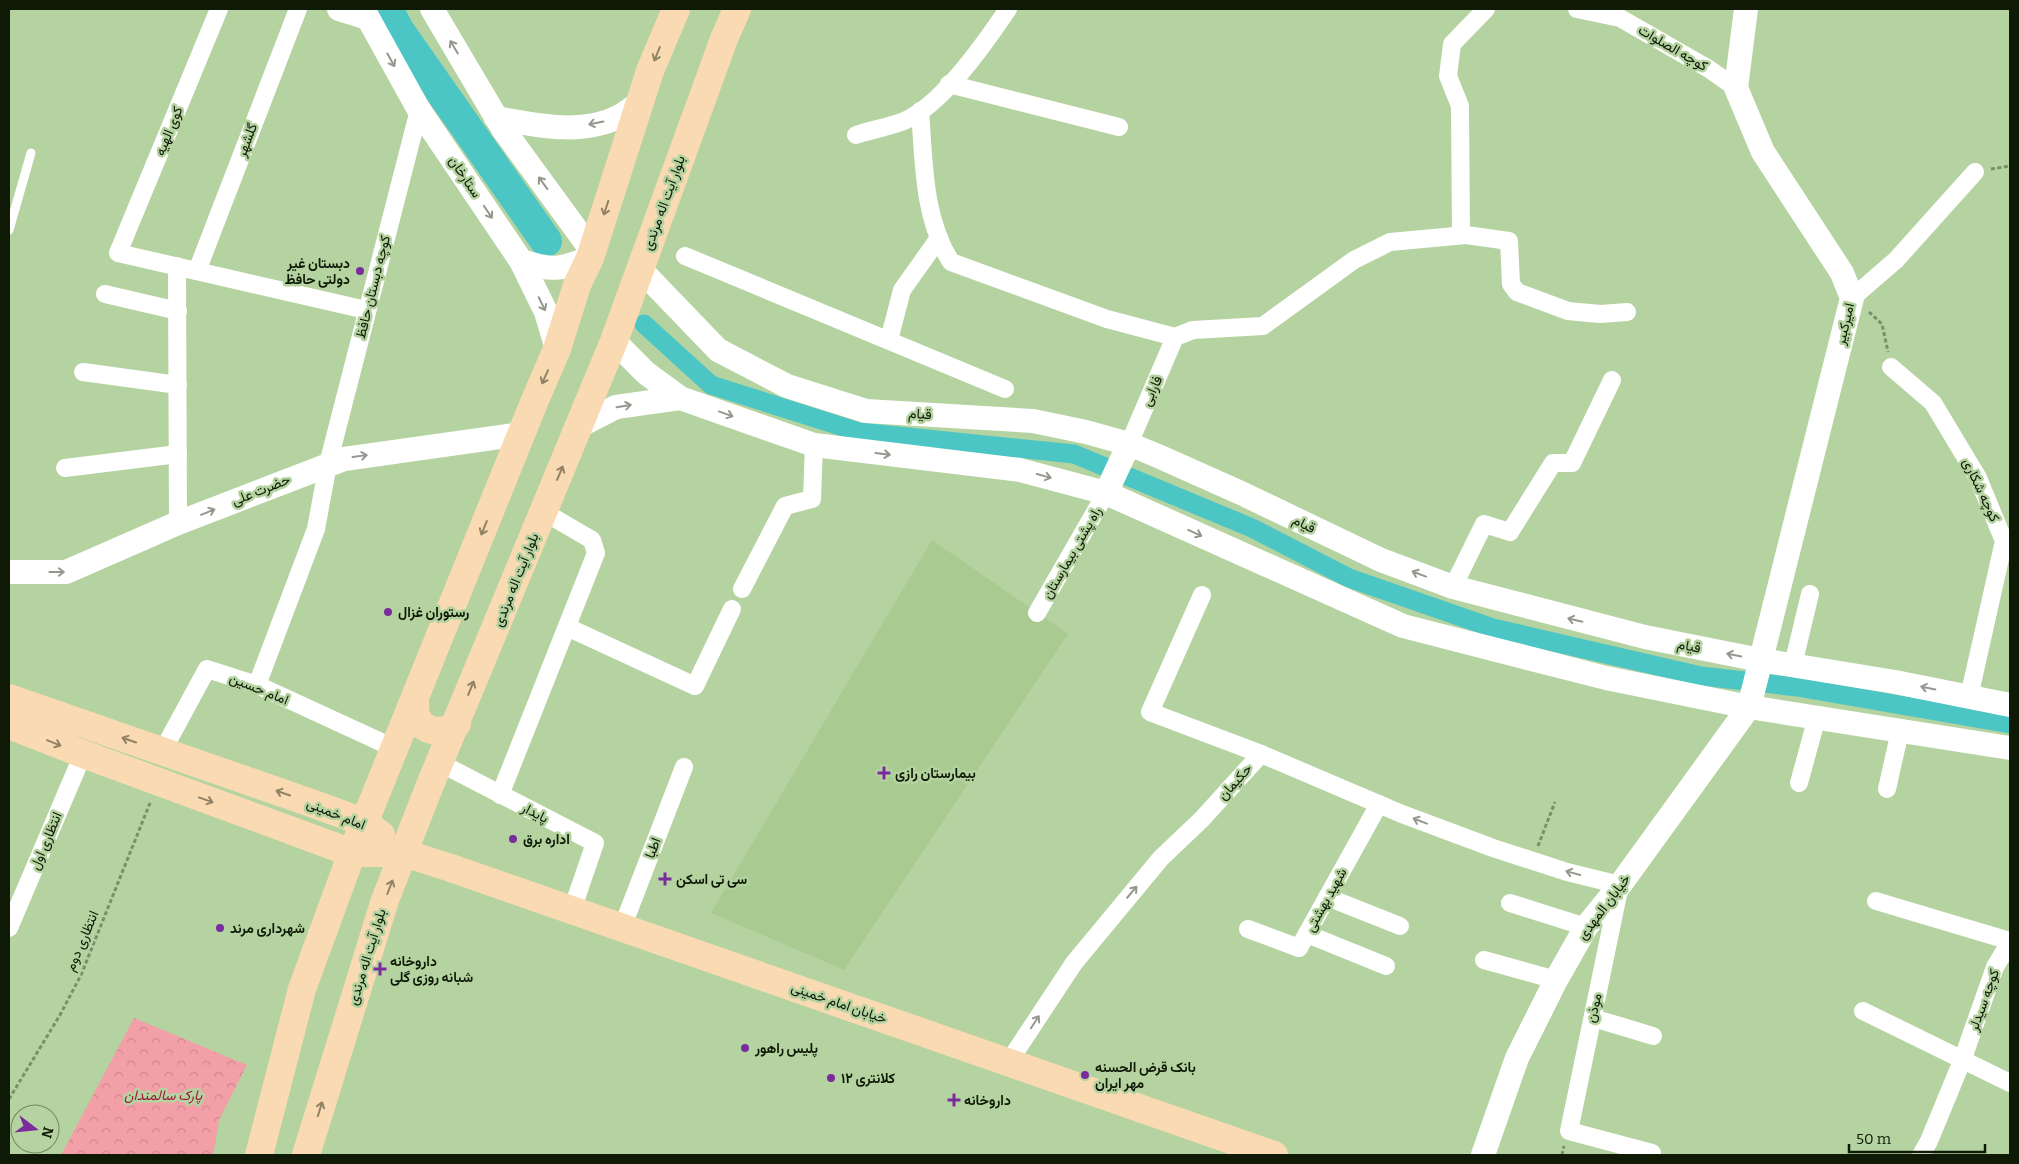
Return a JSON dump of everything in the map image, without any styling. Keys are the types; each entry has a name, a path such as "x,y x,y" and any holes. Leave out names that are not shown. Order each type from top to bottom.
{"main road":[{"name":"بلوار آیت اله مرندی","path":"306,1155 385,900 614,341 724,38 737,9"},
{"path":"259,1155 302,989 352,853 366,824 522,434 558,349 577,285 591,255 650,71 673,10"},
{"name":"امام خمینی","path":"9,698 366,824 404,853"},
{"path":"415,700 416,716 423,725 442,732 449,730 457,724"},
{"name":"امام خمینی","path":"11,731 83,754 352,853 404,853"},
{"name":"خیابان امام خمینی","path":"404,853 1008,1063 1256,1152"}],"street":[{"name":"کوی الهیه","path":"177,266 118,253 219,9"},
{"name":"گلشهر","path":"197,271 298,9"},
{"path":"339,9 365,13"},
{"path":"432,9 496,118 591,255 566,268 552,269 521,260"},
{"path":"856,135 904,120 931,104 983,45 1008,9"},
{"path":"1462,235 1460,106 1448,76 1452,44 1486,9"},
{"name":"کوچه الصلوات","path":"1577,9 1620,18 1709,69 1736,88"},
{"path":"1736,88 1746,9"},
{"name":"ستارخان","path":"365,13 419,110 521,260 546,312 558,349"},
{"path":"949,84 1120,127"},
{"name":"امیرکبیر","path":"1736,88 1763,152 1842,273 1852,298 1749,707"},
{"path":"496,118 537,126 557,127 600,124 619,116 640,103"},
{"name":"کوچه دبستان حافظ","path":"257,686 316,530 328,464 366,310 419,110"},
{"path":"920,111 927,199 939,238 950,262 1107,319 1175,337 1193,330 1263,326 1354,260 1390,242 1462,235 1509,241 1511,284 1517,292 1568,311 1600,314 1627,312"},
{"path":"1852,298 1896,260 1975,172"},
{"path":"889,340 902,290 939,238"},
{"path":"685,256 1005,390"},
{"path":"178,523 177,266 366,310"},
{"name":"قیام","path":"640,269 718,350 787,386 866,410 1033,421 1086,432 1128,444 1241,493 1381,560 1453,588 1645,637 1760,660 1895,682 2010,705"},
{"path":"105,294 178,311"},
{"name":"فارابی","path":"1128,444 1175,337"},
{"path":"614,341 646,373 680,398 814,445 1020,470 1106,494 1403,626 1606,678 1749,707 2010,748"},
{"name":"کوچه شکاری","path":"1891,367 1933,403 1978,478 2004,541 1969,697"},
{"path":"84,372 178,385"},
{"path":"1453,588 1484,524 1510,532 1553,463 1572,463 1612,380"},
{"path":"579,426 616,407 680,398"},
{"name":"حضرت علی","path":"9,572 66,572 178,523 344,458 522,434"},
{"path":"1106,494 1128,444"},
{"path":"742,589 785,506 812,498 814,445"},
{"path":"65,468 178,454"},
{"name":"راه پشتی بیمارستان","path":"1037,613 1106,494"},
{"path":"500,795 596,553 592,540 544,512"},
{"path":"1794,665 1810,594"},
{"path":"1202,595 1150,712 1261,754"},
{"path":"566,627 695,686 732,609"},
{"name":"امام حسین","path":"162,752 207,669 257,686 396,749"},
{"name":"خیابان المهدی","path":"1481,1153 1517,1058 1556,980 1586,927 1620,885 1749,707"},
{"path":"1799,783 1817,717"},
{"path":"1887,789 1900,731"},
{"name":"انتظاری اول","path":"9,928 83,754"},
{"name":"حکیمان","path":"1008,1063 1074,963 1161,858 1202,819 1261,754 1379,804 1484,845 1567,872 1620,885"},
{"name":"پایدار","path":"440,764 595,843 572,910"},
{"name":"اطبا","path":"622,928 684,768"},
{"name":"شهید بهشتی","path":"1248,929 1299,948 1379,804"},
{"name":"موذن","path":"1620,885 1568,1131 1652,1153"},
{"path":"1327,897 1400,926"},
{"path":"1876,901 2010,942"},
{"path":"1510,903 1586,927"},
{"path":"1307,934 1386,966"},
{"name":"کوچه سیدلر","path":"1921,1155 1929,1141 1962,1061 1995,967 2010,942"},
{"path":"1484,960 1556,980"},
{"path":"1863,1011 2010,1083"},
{"path":"1592,1018 1653,1036"}],"lane":[{"path":"9,230 31,153"}],"path":[{"path":"1852,298 1882,324 1891,367"},
{"name":"انتظاری دوم","path":"9,1099 60,1015 81,975 158,782"},
{"path":"1532,861 1555,802"}],"shaded area":[{"name":"بیمارستان رازی","path":"932,540 1068,634 844,970 711,913"}],"green space":[{"name":"پارک سالمندان","path":"134,1018 247,1065 219,1120 213,1155 61,1155"}],"waterway":[{"path":"387,9 398,30 546,241"},
{"path":"644,324 711,385 859,432 1074,454 1252,528 1349,578 1493,628 1701,676 1797,687 2010,724"}],"place":[{"name":"دبستان غیر دولتی حافظ","path":"360,271"},
{"name":"رستوران غزال","path":"388,612"},
{"name":"بیمارستان رازی","path":"884,773"},
{"name":"اداره برق","path":"513,839"},
{"name":"سی تی اسکن","path":"665,879"},
{"name":"شهرداری مرند","path":"220,928"},
{"name":"داروخانه شبانه روزی گلی","path":"380,969"},
{"name":"پلیس راهور","path":"745,1048"},
{"name":"بانک قرض الحسنه مهر ایران","path":"1085,1075"},
{"name":"کلانتری ۱۲","path":"831,1078"},
{"name":"داروخانه","path":"954,1100"}]}
